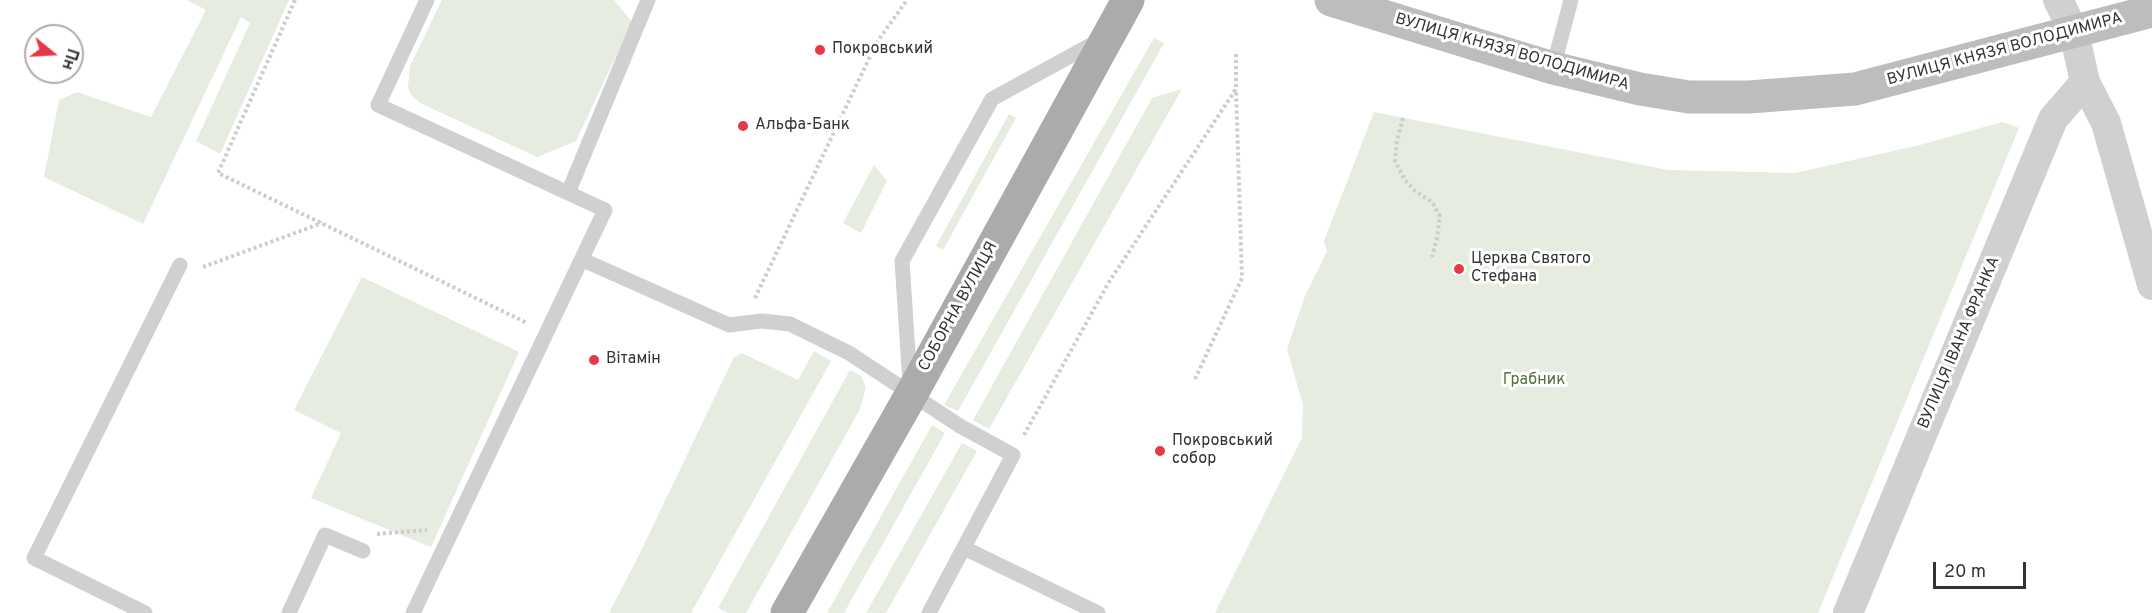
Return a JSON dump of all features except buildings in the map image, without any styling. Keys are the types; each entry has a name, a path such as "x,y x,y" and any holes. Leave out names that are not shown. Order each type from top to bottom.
{"main road":[{"name":"СОБОРНА ВУЛИЦЯ","path":"787,613 911,395 1128,0"}],"street":[{"name":"ВУЛИЦЯ КНЯЗЯ ВОЛОДИМИРА","path":"1331,0 1553,68 1640,89 1689,97 1749,97 1855,89 2152,10"},
{"path":"2058,0 2074,32 2085,82 2106,123 2152,285"},
{"name":"ВУЛИЦЯ ІВАНА ФРАНКА","path":"1848,613 2053,119 2085,82"}],"lane":[{"path":"413,613 605,210 378,105 428,0"},
{"path":"568,193 648,0"},
{"path":"1553,68 1571,0"},
{"path":"911,395 902,261 992,99 1108,36"},
{"path":"583,260 729,325 762,321 790,324 849,353 960,426 1013,455 929,613"},
{"path":"146,613 34,558 177,272"},
{"path":"289,613 325,535 363,551"},
{"path":"964,548 1098,613"}],"path":[{"path":"295,0 218,173 547,332"},
{"path":"743,322 877,42 907,0"},
{"path":"1195,379 1242,278 1236,52"},
{"path":"1013,455 1109,282 1236,89"},
{"path":"1403,118 1395,161 1405,180 1415,191 1432,202 1440,216 1432,257"},
{"path":"177,272 322,223"},
{"path":"334,538 454,527"}],"green space":[{"path":"187,0 289,0 220,154 196,141 250,23 241,17 143,224 44,177 59,100 77,92 151,117 206,10"},
{"path":"442,0 614,0 632,22 576,141 537,157 420,103 411,95 408,87 410,66"},
{"path":"1154,38 1164,43 958,411 944,405"},
{"path":"1182,89 989,429 973,420 1152,98"},
{"name":"Грабник","path":"1374,112 1668,170 1795,173 1920,145 2002,122 2019,128 1818,613 1215,613 1302,438 1303,405 1287,349 1305,296 1327,251 1324,241"},
{"path":"1009,114 1016,118 943,250 936,246"},
{"path":"874,165 887,181 861,233 843,223"},
{"path":"362,277 519,352 431,547 311,498 341,433 294,410"},
{"path":"814,351 831,361 691,613 609,613 734,357 742,353 798,380"},
{"path":"850,370 861,376 866,388 859,411 746,613 728,613 718,608"},
{"path":"932,425 945,433 844,613 827,613"},
{"path":"962,443 977,451 886,613 866,613"}],"place":[{"name":"Покровський","path":"820,50"},
{"name":"Альфа-Банк","path":"743,126"},
{"name":"Церква Святого Стефана","path":"1459,269"},
{"name":"Вітамін","path":"594,360"},
{"name":"Покровський собор","path":"1160,451"}]}
